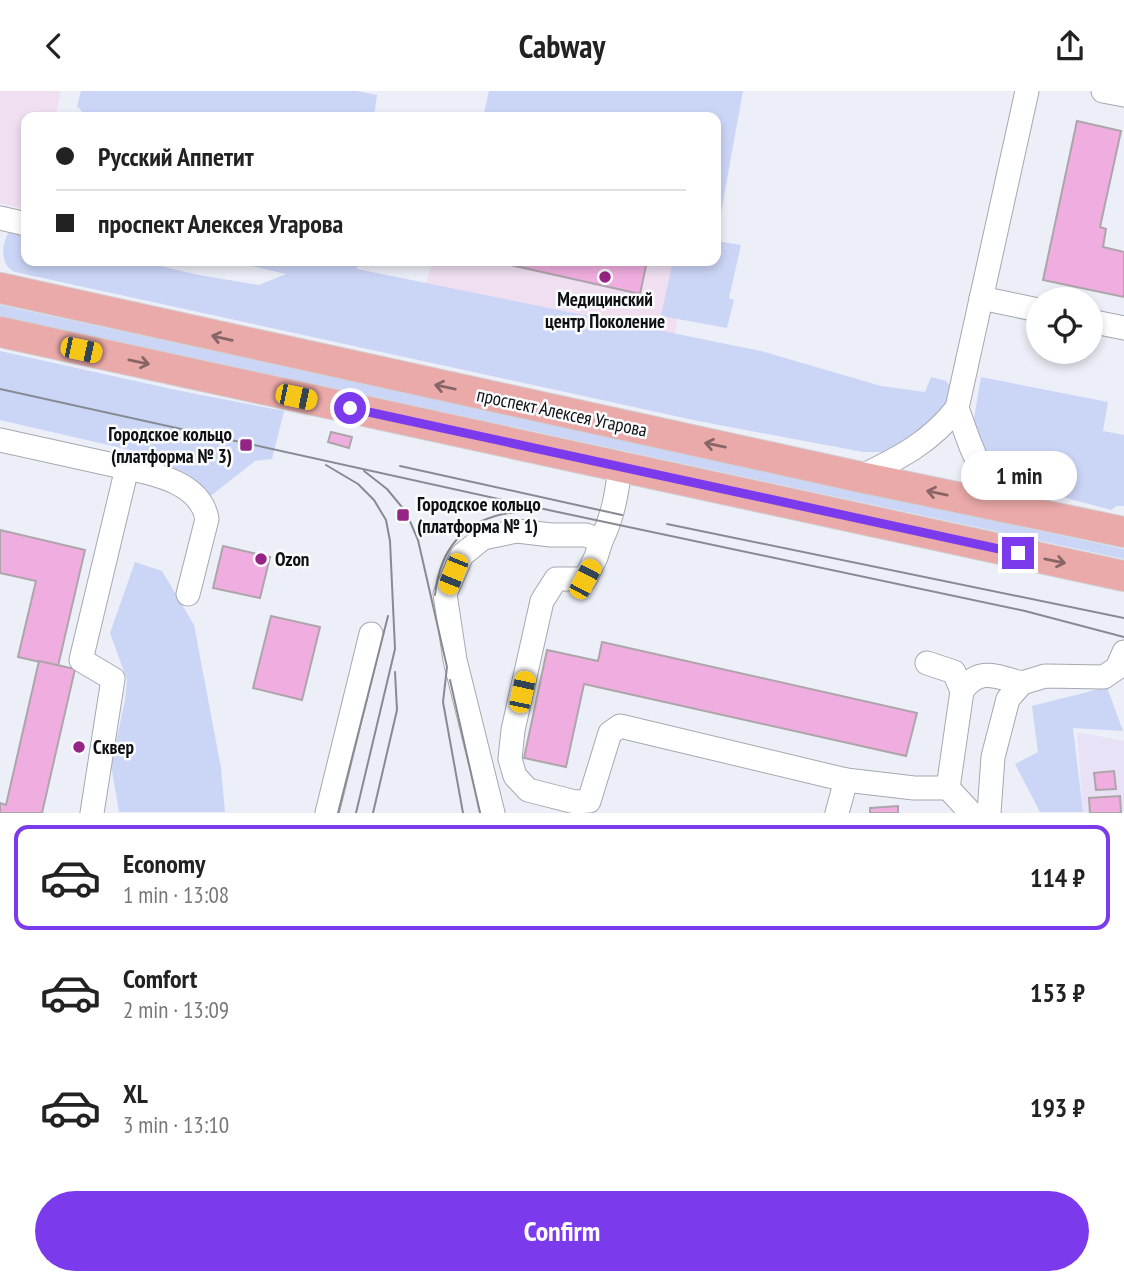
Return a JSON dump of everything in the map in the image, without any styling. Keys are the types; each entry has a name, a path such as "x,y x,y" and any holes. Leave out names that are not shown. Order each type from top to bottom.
{"main road":[{"name":"проспект Алексея Угарова","path":"0,288 860,477 1124,532"},
{"path":"0,332 1124,576"}],"street":[{"path":"860,477 922,444 943,427 957,408 1027,91"},
{"path":"1103,91 1124,95"},
{"path":"0,218 21,222"},
{"path":"981,298 1026,307"},
{"path":"1103,324 1124,328"},
{"path":"957,408 974,458 984,475 1003,495 1024,510"},
{"path":"0,440 165,476 194,495 205,508 207,519 188,594"},
{"path":"620,467 617,496 588,581 556,579 542,601 513,730 510,759 515,776 528,790 575,802 589,801 610,733 620,726 846,780 914,788 948,788 971,813"},
{"path":"92,813 113,679 81,660 127,468"},
{"path":"493,813 455,660 445,594 462,555 483,538 517,531 586,535 601,541"},
{"path":"327,813 371,634"},
{"path":"948,788 962,691 969,681 986,674 1022,683 1045,676 1104,677 1117,668 1124,652"},
{"path":"927,663 954,672 962,691"},
{"path":"989,813 993,757 1008,699 1022,683"},
{"path":"837,813 846,780"}],"shaded area":[{"path":"0,91 61,91 56,112 21,112 21,208 0,203"},
{"path":"81,91 357,91 377,95 375,112 82,112 77,106"},
{"path":"489,91 743,91 721,212 721,112 484,112"},
{"path":"11,229 21,230 21,266 160,266 259,285 286,274 252,266 357,266 357,269 761,351 881,386 925,392 931,377 946,381 951,387 952,397 938,419 891,452 863,452 698,421 15,272 6,265 4,259 3,247"},
{"path":"721,242 741,245 729,298 734,300 727,328 661,316 672,266 721,266"},
{"path":"431,266 688,266 672,347 423,294"},
{"path":"0,305 1124,549 1124,559 0,316"},
{"path":"0,351 284,411 272,459 255,461 208,498 162,461 134,451 0,420"},
{"path":"981,377 1108,402 1103,431 1124,435 1124,506 1111,510 1033,489 1006,477 985,463 972,430"},
{"path":"135,562 162,571 194,625 221,768 225,812 119,812 111,765 127,680 110,633"},
{"path":"1107,687 1123,731 1073,728 1083,812 1040,812 1015,764 1038,752 1032,706"},
{"path":"1077,732 1124,741 1124,812 1083,812"}],"building":[{"path":"1077,121 1121,131 1100,227 1106,229 1103,247 1124,252 1124,297 1103,293 1103,287 1076,287 1043,280"},
{"name":"Медицинский центр Поколение","path":"515,266 646,266 640,294"},
{"path":"331,432 352,437 349,448 328,442"},
{"path":"0,530 85,550 58,666 18,657 36,581 0,573"},
{"path":"223,546 270,557 260,598 213,588"},
{"path":"271,616 320,627 302,700 253,688"},
{"path":"602,642 917,713 906,756 584,684 566,767 524,758 547,650 598,661"},
{"path":"39,661 75,669 42,813 0,813 0,803 6,805"},
{"path":"1114,771 1116,789 1096,790 1094,773"},
{"path":"1120,796 1121,813 1090,813 1089,798"},
{"path":"898,806 898,813 870,813 870,808"}],"tram line":[{"path":"0,389 553,511 1025,611 1124,637"},
{"path":"326,465 358,484 374,500 386,520 390,541 395,649 356,813"},
{"path":"400,466 622,515"},
{"path":"364,471 387,489 406,512 418,540 447,667 443,702 463,813"},
{"path":"435,595 445,558 465,532 494,517 532,511"},
{"path":"667,524 1124,618"},
{"path":"338,813 388,616"},
{"path":"373,813 397,710 395,672"},
{"path":"450,680 480,813"}],"place":[{"name":"Медицинский центр Поколение","path":"605,277"},
{"name":"Городское кольцо (платформа № 3)","path":"246,445"},
{"name":"Городское кольцо (платформа № 1)","path":"403,515"},
{"name":"Ozon","path":"261,559"},
{"name":"Сквер","path":"79,747"}],"route":[{"path":"350,408 1018,553"}]}
